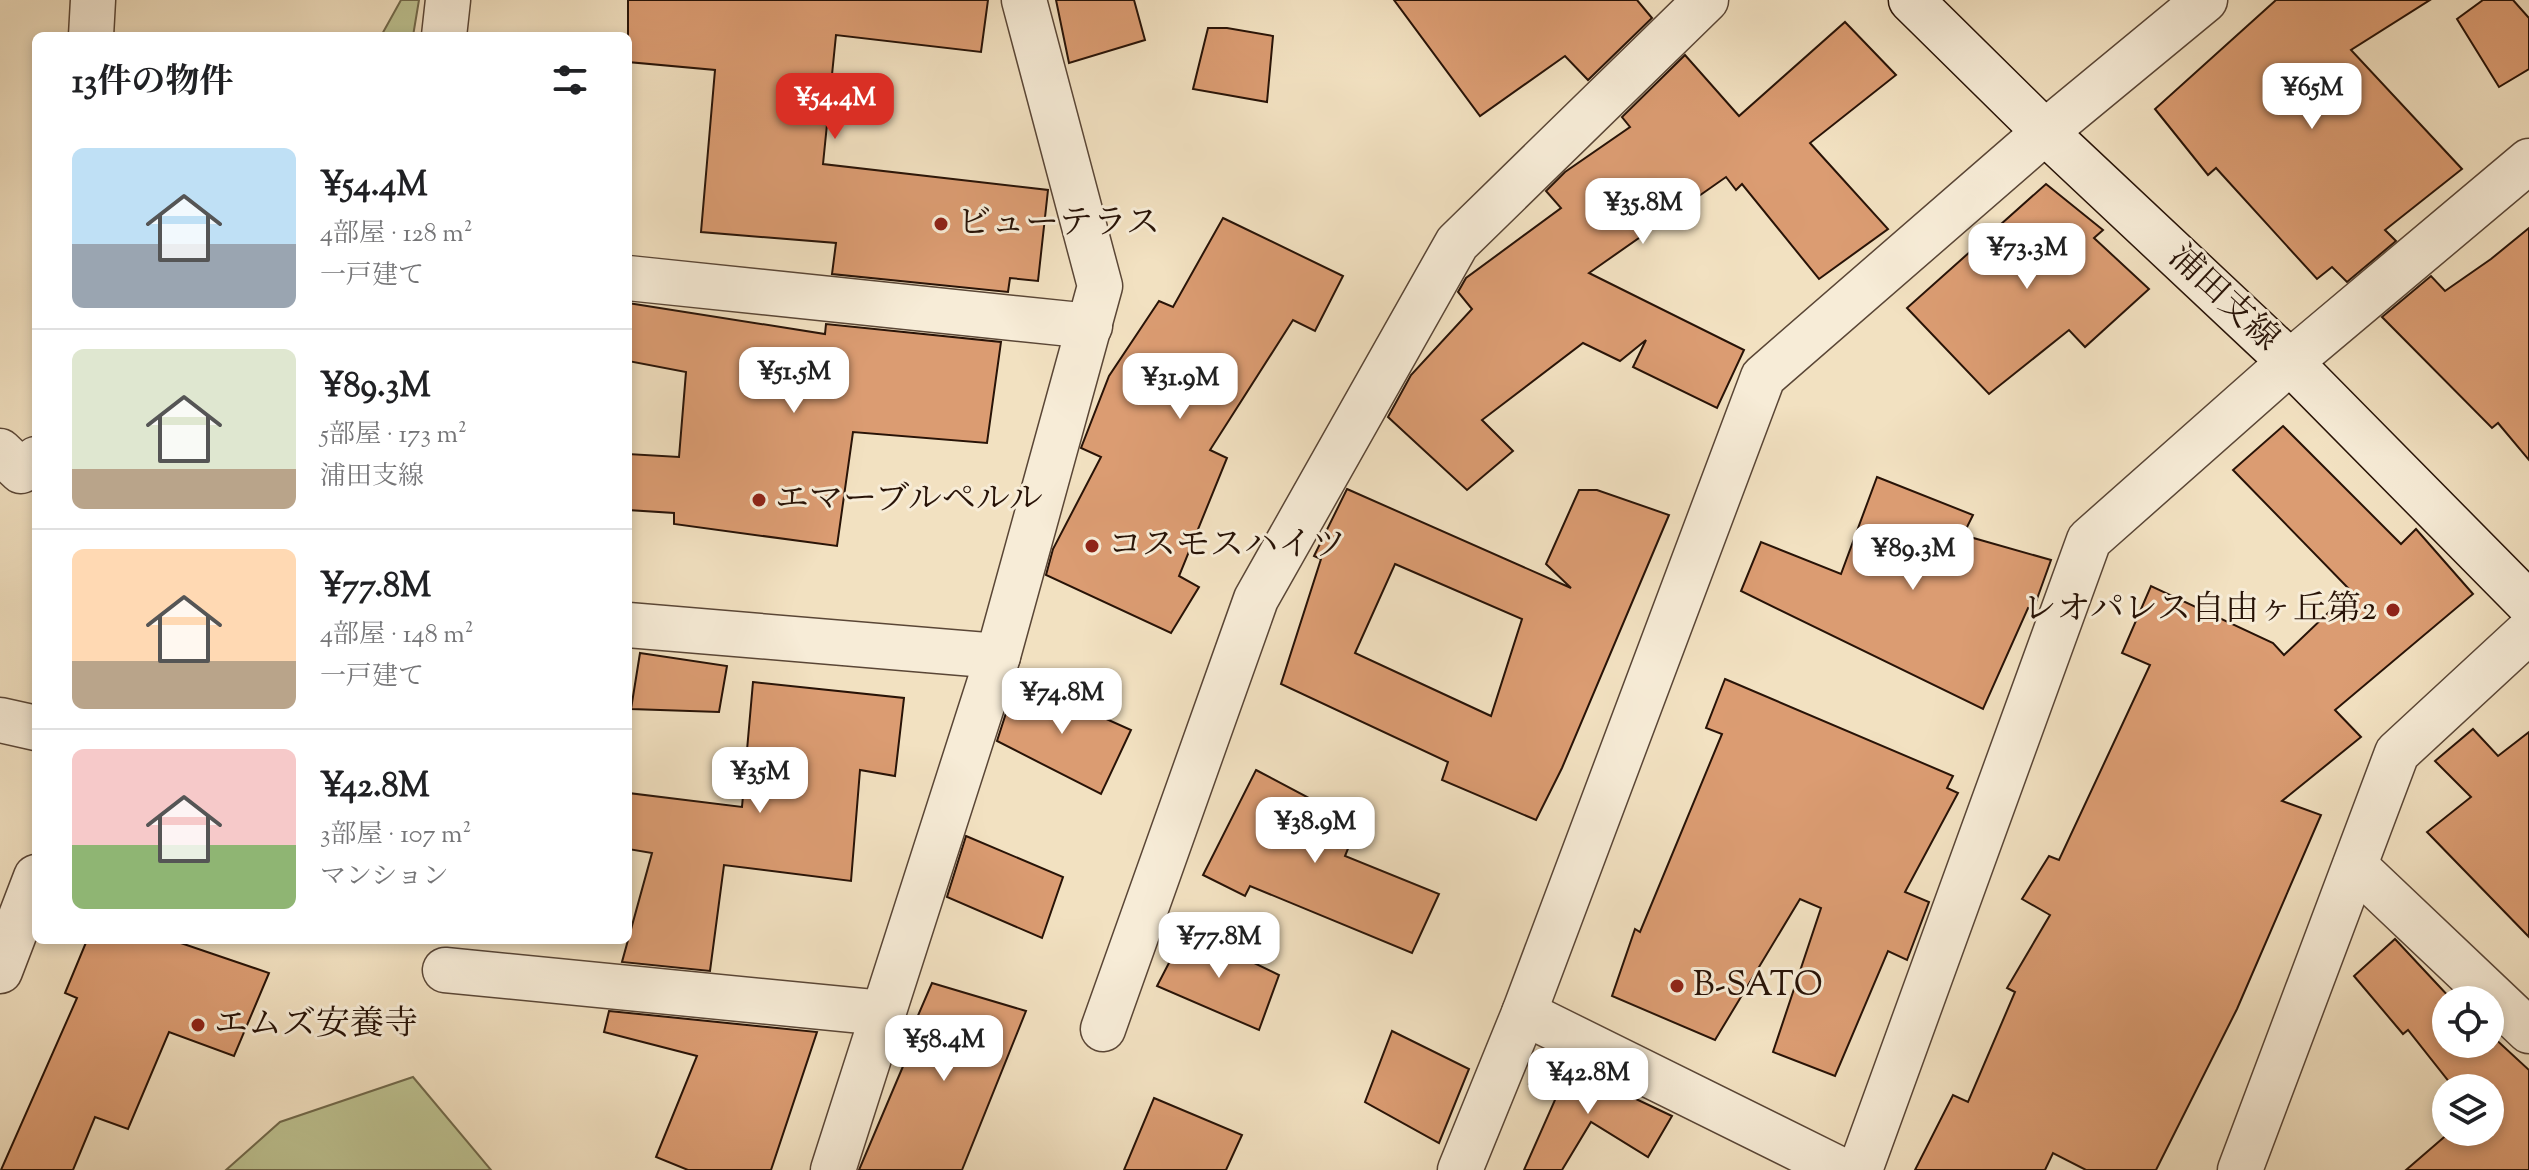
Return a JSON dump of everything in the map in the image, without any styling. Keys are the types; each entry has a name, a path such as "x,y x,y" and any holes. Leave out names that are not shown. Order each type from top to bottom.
{"street":[{"path":"91,32 93,0"},
{"path":"444,32 448,0"},
{"path":"833,1170 998,656 1100,286 1024,0"},
{"path":"1103,1029 1256,599 1457,243 1706,0"},
{"name":"浦田支線","path":"1911,0 2045,132 2290,362 2529,604"},
{"path":"1460,1170 1524,1013 1763,377 2045,132 2205,0"},
{"path":"1860,1170 2089,540 2290,362 2529,161"},
{"path":"632,278 1090,326"},
{"path":"0,451 21,471 32,462"},
{"path":"632,625 998,656"},
{"path":"2247,1166 2397,753 2529,631"},
{"path":"0,720 32,727"},
{"path":"2355,866 2529,1031"},
{"path":"0,971 32,887"},
{"path":"445,970 883,1013"},
{"path":"1524,1013 1841,1170"}],"green space":[{"path":"401,0 419,0 414,32 383,32"},
{"path":"413,1077 491,1170 226,1170 280,1122"}],"building":[{"path":"628,0 988,0 981,52 836,35 823,164 1048,190 1038,281 1010,278 1008,292 832,274 836,243 701,232 715,70 632,62 632,32 628,32"},
{"path":"1056,0 1134,0 1145,40 1069,63"},
{"path":"1394,0 1637,0 1652,18 1588,80 1565,56 1480,116"},
{"path":"2276,0 2430,0 2351,50 2462,169 2385,230 2396,241 2347,282 2332,267 2317,279 2216,168 2208,175 2155,109"},
{"path":"2483,0 2513,0 2529,18 2529,69 2499,87 2457,19"},
{"path":"1845,22 1896,75 1810,143 1888,229 1819,279 1742,184 1736,190 1726,177 1589,273 1744,350 1717,408 1633,367 1646,340 1620,361 1583,343 1482,420 1513,451 1467,490 1388,417 1411,375 1472,309 1458,292 1466,278 1561,208 1546,191 1565,172 1630,127 1622,117 1685,55 1739,116"},
{"path":"1208,28 1273,36 1267,102 1193,89"},
{"path":"2046,184 2103,230 2094,238 2149,289 2085,347 2069,330 1989,394 1907,308"},
{"path":"1223,218 1343,276 1315,331 1293,320 1210,450 1227,458 1179,576 1199,587 1171,633 1046,575 1053,549 1101,457 1081,448 1109,376 1159,301 1173,307"},
{"path":"2529,228 2529,460 2498,423 2492,428 2382,317 2431,276 2445,291"},
{"path":"632,304 825,334 826,324 1001,342 987,443 853,432 837,546 674,524 674,513 632,510 632,454 679,457 686,372 632,362"},
{"path":"2283,426 2401,544 2416,529 2473,594 2335,710 2361,737 2282,801 2321,815 2237,1009 2156,1170 2086,1170 2053,1153 2045,1170 1915,1170 1953,1095 1968,1102 2015,992 2007,988 2050,915 2022,899 2049,856 2059,860 2150,665 2122,653 2151,586 2273,643 2284,655 2351,591 2233,470"},
{"path":"1877,477 1973,515 1963,535 2051,560 2033,610 2028,608 1983,709 1741,591 1761,542 1841,574"},
{"path":"1347,489 1571,588 1546,564 1579,490 1597,490 1669,515 1562,768 1536,820 1442,780 1448,762 1281,684 1321,559 1314,556","holes":["1395,564 1522,619 1491,716 1355,653"]},
{"path":"640,653 727,666 719,712 632,709"},
{"path":"1017,679 1131,730 1101,794 997,741"},
{"path":"1725,679 1953,776 1947,788 1958,793 1905,892 1929,902 1907,960 1888,951 1835,1076 1773,1052 1821,908 1800,899 1715,1040 1612,996 1635,929 1640,932 1722,734 1706,728"},
{"path":"753,682 904,698 895,776 860,770 851,881 724,865 710,971 622,962 627,944 632,944 632,926 652,853 632,850 632,793 742,807"},
{"path":"2473,729 2498,756 2529,732 2529,937 2427,832 2471,797 2435,761"},
{"path":"1256,770 1358,824 1345,856 1439,894 1412,953 1250,886 1245,896 1203,875"},
{"path":"966,836 1063,877 1042,938 947,897"},
{"path":"1186,930 1279,975 1259,1030 1157,986"},
{"path":"2395,939 2439,986 2432,986 2432,1058 2504,1058 2504,1047 2529,1070 2529,1170 2406,1170 2434,1146 2504,1146 2504,1074 2443,1074 2408,1030 2403,1034 2354,976"},
{"path":"85,944 184,944 269,973 234,1056 169,1032 128,1129 95,1117 73,1170 1,1170 77,998 65,993"},
{"path":"932,983 1026,1011 962,1170 859,1170 904,1064 898,1062"},
{"path":"609,1011 817,1032 771,1170 688,1170 656,1157 697,1056 604,1032"},
{"path":"1392,1031 1469,1069 1439,1143 1365,1102"},
{"path":"1545,1056 1672,1116 1648,1157 1591,1122 1562,1170 1524,1170 1555,1100 1529,1084"},
{"path":"1154,1098 1242,1135 1226,1170 1124,1170"}],"place":[{"name":"ビューテラス","path":"941,224"},
{"name":"エマーブルペルル","path":"759,500"},
{"name":"コスモスハイツ","path":"1092,546"},
{"name":"レオパレス自由ヶ丘第2","path":"2393,610"},
{"name":"B-SATO","path":"1677,986"},
{"name":"エムズ安養寺","path":"198,1025"}]}
